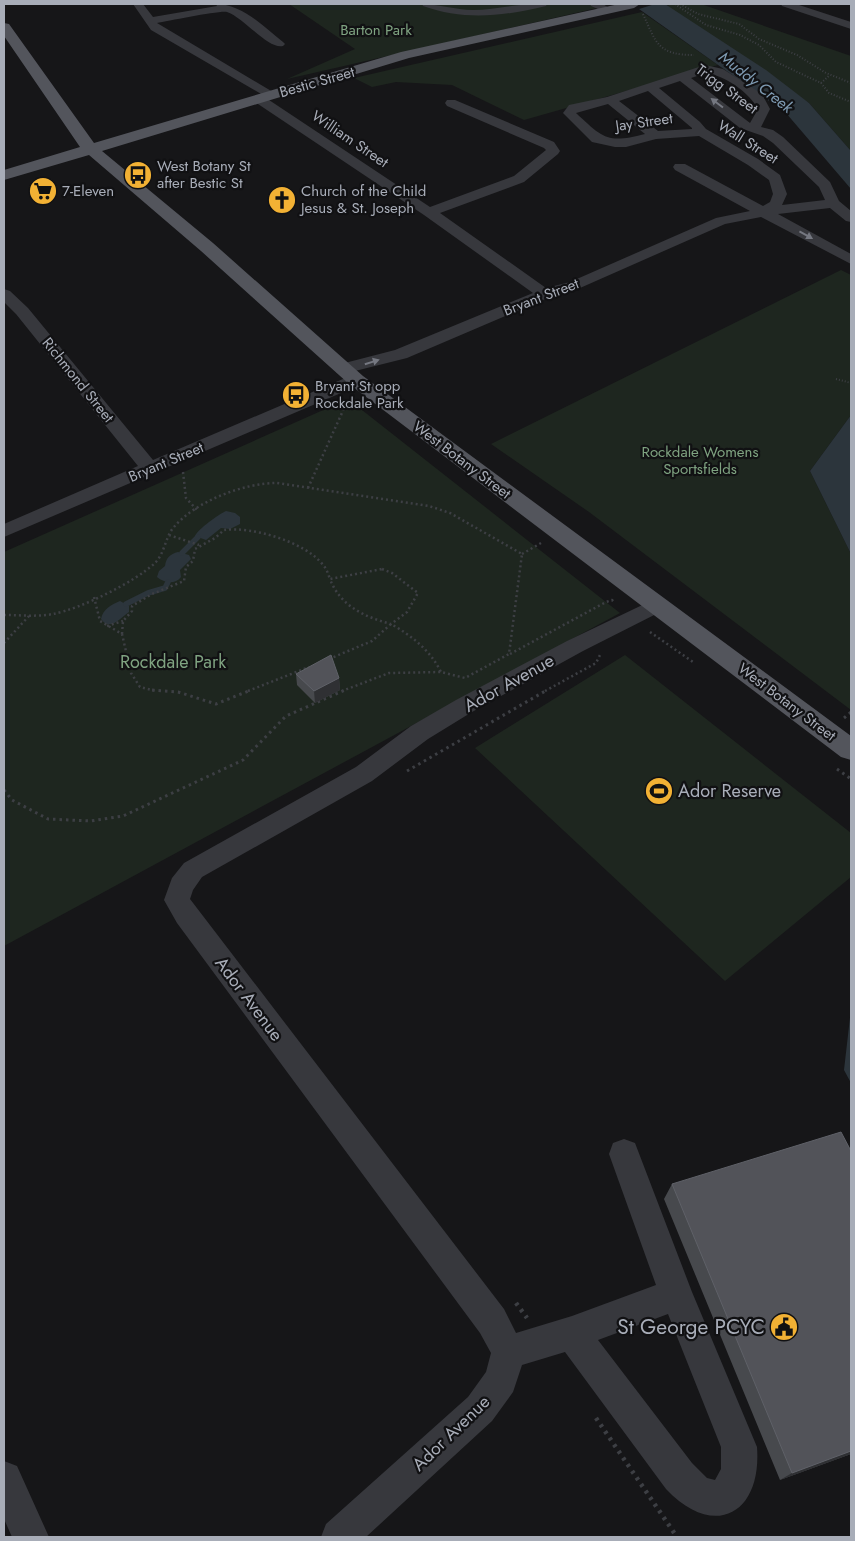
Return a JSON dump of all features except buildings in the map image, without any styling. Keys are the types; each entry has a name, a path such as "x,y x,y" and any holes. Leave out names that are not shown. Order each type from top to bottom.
{"main road":[{"name":"Bestic Street","path":"4,175 406,55 601,7 635,7"},
{"name":"West Botany Street","path":"4,27 82,139 91,149 207,246 349,382 654,618 851,750"}],"street":[{"name":"William Street","path":"138,4 156,28 266,97 544,294"},
{"path":"427,4 453,13 470,14 499,12 542,4"},
{"path":"786,4 851,26"},
{"path":"801,9 816,4"},
{"path":"150,21 224,6 246,18 279,44"},
{"name":"Jay Street","path":"701,132 655,136 626,143 606,142 597,139 569,113 573,108 610,100 705,69 714,69 758,98 764,109 754,128"},
{"name":"Trigg Street","path":"681,76 744,125 768,133 778,140 825,186 833,204"},
{"name":"Wall Street","path":"649,86 696,125 701,132 754,162 775,178 780,194 776,204 763,212"},
{"path":"610,100 655,136"},
{"path":"429,212 519,179 552,151 549,145 451,103"},
{"path":"714,139 754,128"},
{"path":"680,167 750,203 851,260"},
{"path":"833,204 851,218"},
{"name":"Bryant Street","path":"4,531 349,382 401,354 544,294 575,285 721,221 763,212 833,204"},
{"name":"Richmond Street","path":"4,294 22,311 150,469"},
{"name":"Ador Avenue","path":"339,1537 480,1409 501,1380 508,1352 492,1321 186,914 177,900 181,886 193,870 364,774 384,761 402,744 429,727 576,646 635,618 654,618"},
{"path":"548,1331 694,1492 708,1499 724,1498 736,1484 740,1467 738,1447 676,1294 624,1154"},
{"path":"508,1352 548,1331 676,1294"},
{"path":"4,1479 32,1537"}],"path":[{"path":"676,4 706,25 740,35 759,45 776,62 821,83 823,89 832,95 851,102"},
{"path":"680,4 698,14 745,27 760,39 797,55 830,75 851,83"},
{"path":"635,7 644,15 651,36 669,52 680,55 699,55"},
{"path":"821,83 830,75"},
{"path":"836,379 851,383"},
{"path":"308,488 349,382"},
{"path":"183,470 186,498 197,510"},
{"path":"4,615 30,616 60,613 137,575 153,565 163,555 175,526 197,510 254,484 277,483 429,506 450,513 522,554"},
{"path":"101,625 112,626 123,621 132,611 132,606 152,594 184,581 186,567 193,561 195,548 213,539 223,530 240,530 283,540 303,549 323,564 334,589 350,608 367,618 391,624 413,636 426,650 441,672"},
{"path":"170,535 200,545"},
{"path":"522,554 541,543"},
{"path":"509,654 522,554"},
{"path":"324,661 372,641 407,612 418,593 392,572 382,569 329,578"},
{"path":"94,597 97,617 101,625 122,634"},
{"path":"4,790 12,800 48,819 91,822 123,816 242,760 286,716 370,679 389,673 441,672 465,678 612,600"},
{"path":"4,643 30,616"},
{"path":"644,634 654,618"},
{"path":"123,621 122,634 131,673 140,687 159,692 178,692 216,704 315,665"},
{"name":"Ador Avenue","path":"398,776 596,662 600,654 605,651"},
{"path":"843,718 851,712"},
{"path":"511,1296 548,1331"},
{"path":"594,1415 677,1537"}],"green space":[{"name":"Barton Park","path":"289,4 601,4 606,6 287,79 355,49"},
{"path":"672,4 701,4 851,56 851,151 809,103 667,6"},
{"path":"642,12 718,65 524,120 452,85 396,82 372,87 354,78"},
{"name":"Rockdale Womens Sportsfields","path":"841,270 851,275 851,415 810,471 851,554 851,710 589,512 491,444"},
{"name":"Rockdale Park","path":"348,399 620,613 4,946 4,552"},
{"name":"Ador Reserve","path":"625,655 851,833 851,877 725,981 475,748"}],"water":[{"name":"Muddy Creek","path":"655,4 665,4 766,70 809,103 851,151 851,189 786,113 639,9"},
{"path":"851,415 851,554 810,471"},
{"path":"226,511 235,513 240,517 240,524 230,529 221,528 206,540 195,536 204,526"},
{"path":"178,552 189,555 191,559 180,570 181,577 179,580 169,582 157,577 169,557"},
{"path":"120,601 129,606 129,612 115,623 104,623 101,619 106,610"},
{"path":"851,1009 851,1083 844,1070"}],"waterway":[{"path":"182,553 198,537"},
{"path":"126,604 148,593 165,588 168,582"}],"place":[{"name":"West Botany St after Bestic St","path":"138,175"},
{"name":"7-Eleven","path":"43,191"},
{"name":"Church of the Child Jesus & St. Joseph","path":"282,200"},
{"name":"Bryant St opp Rockdale Park","path":"296,395"},
{"name":"Ador Reserve","path":"659,791"},
{"name":"St George PCYC","path":"784,1327"}]}
